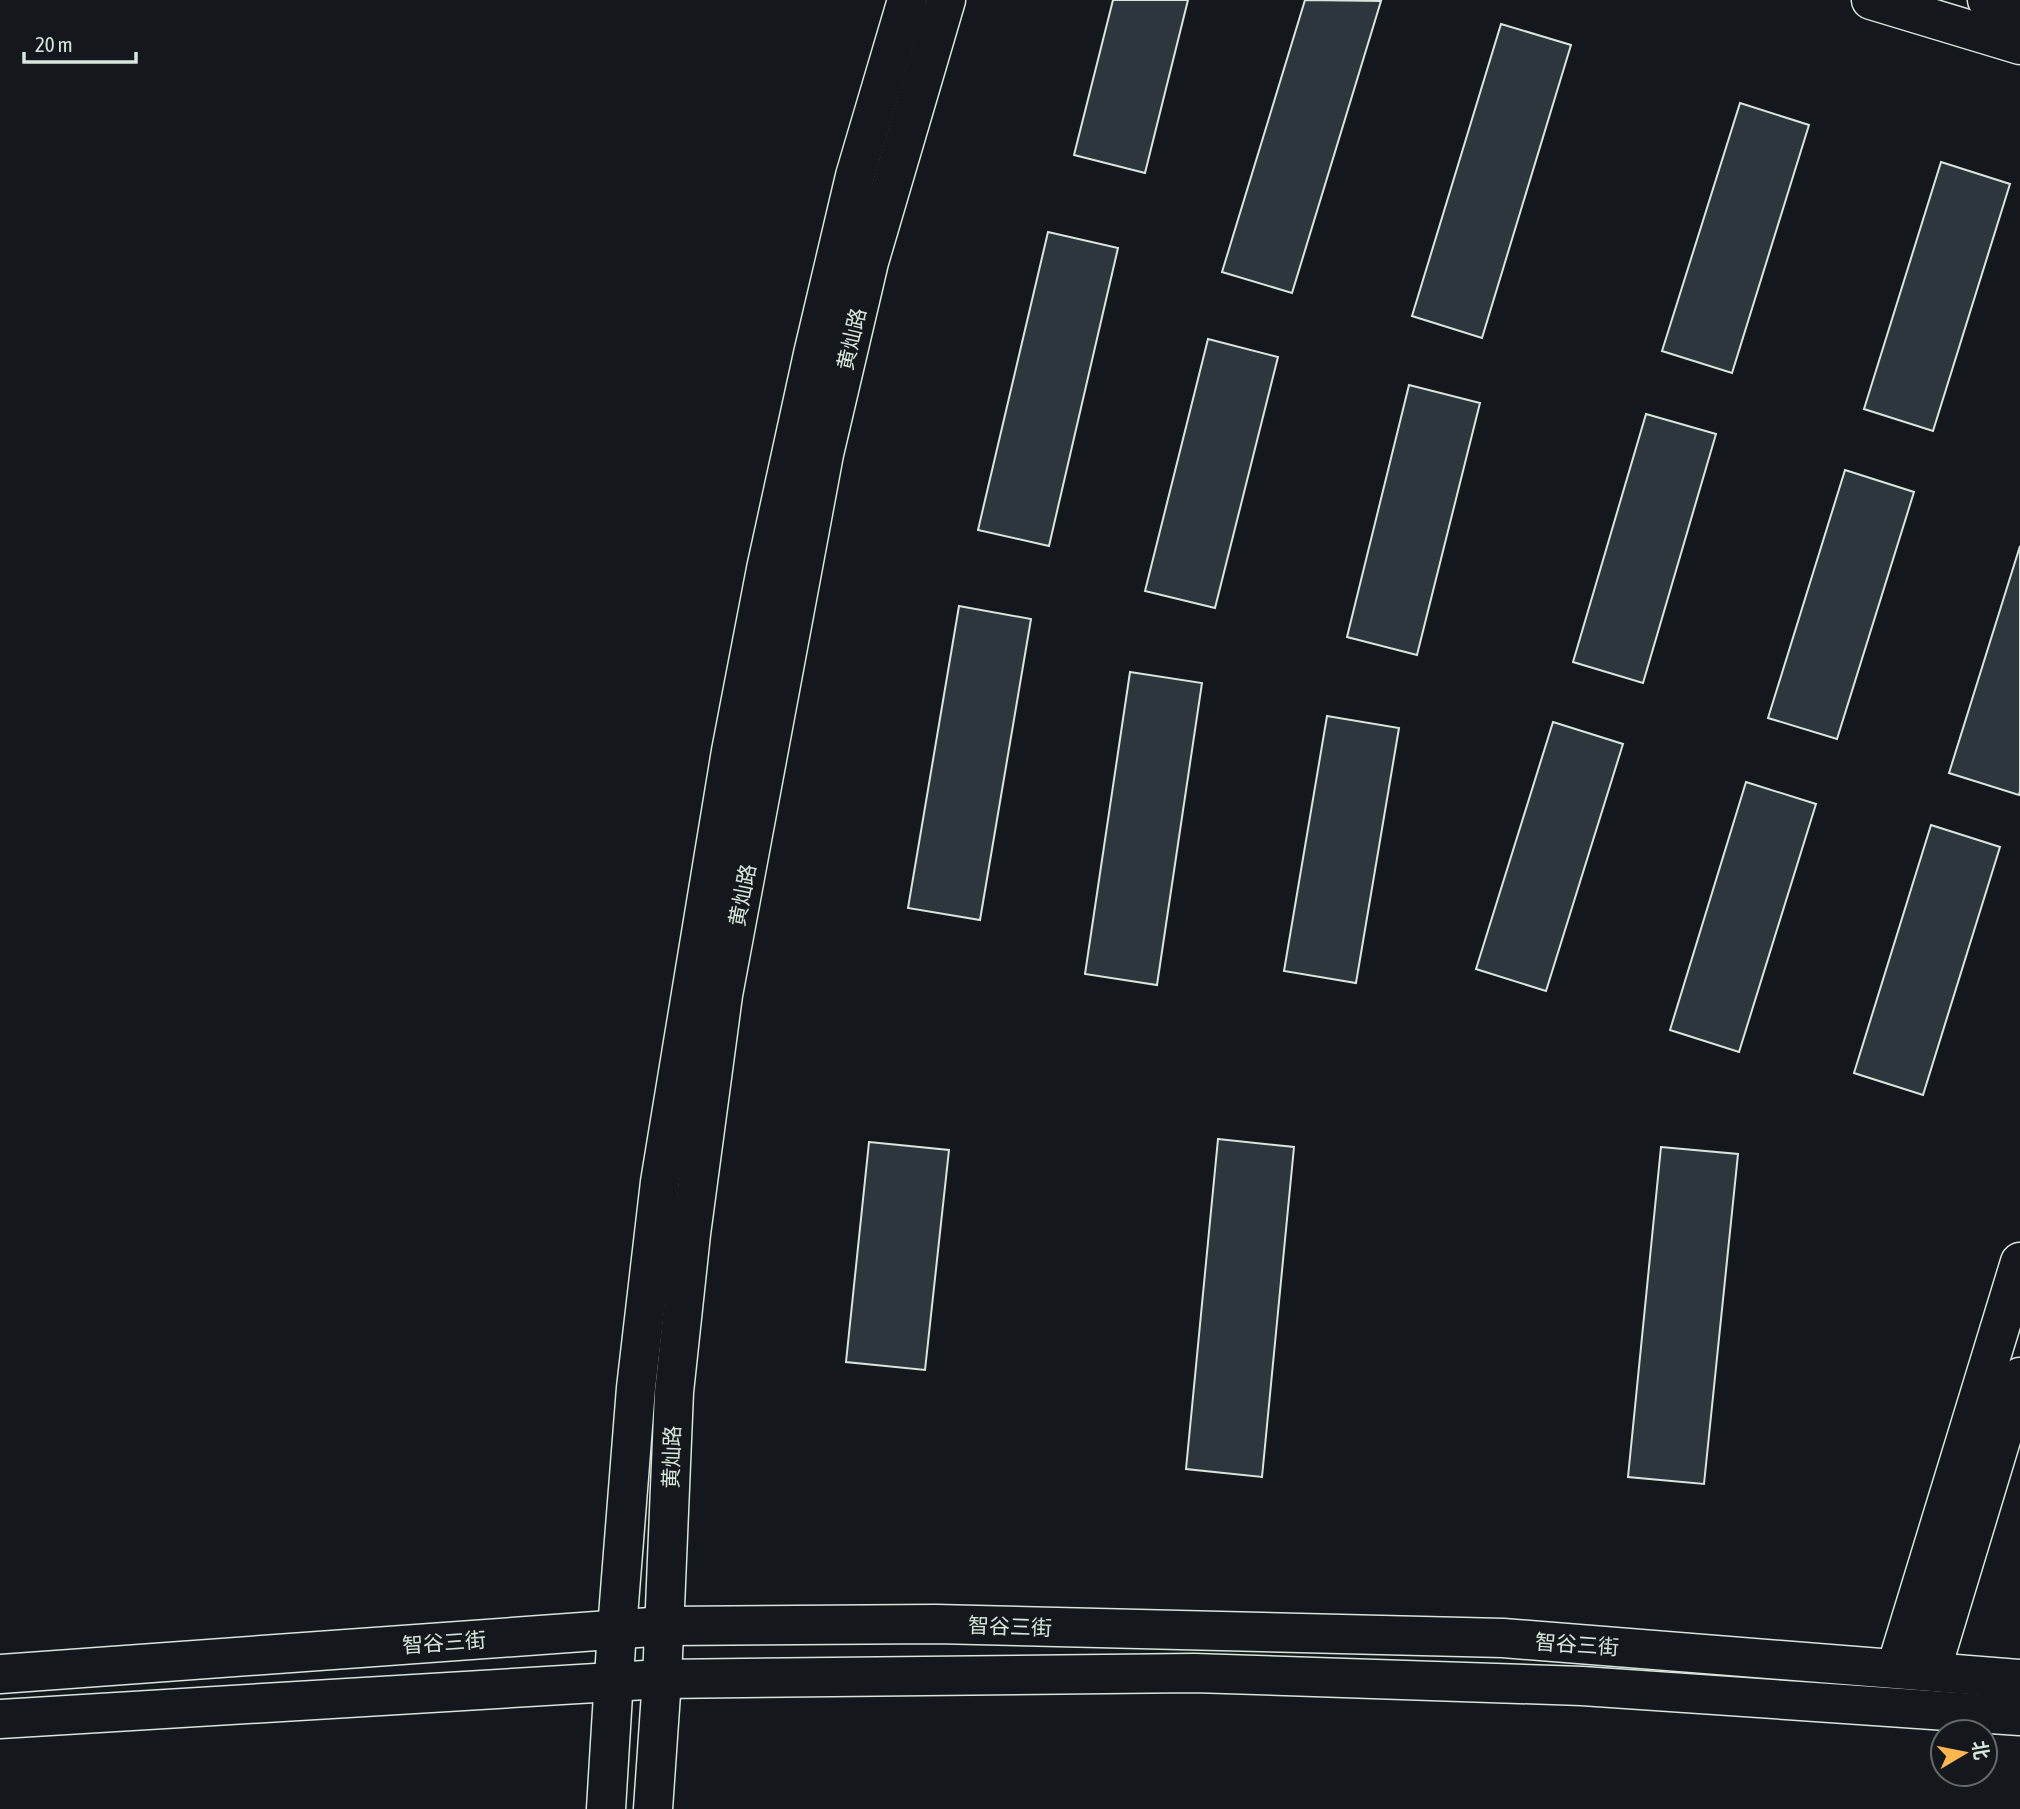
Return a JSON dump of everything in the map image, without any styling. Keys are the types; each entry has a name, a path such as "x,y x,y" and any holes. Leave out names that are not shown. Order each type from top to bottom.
{"street":[{"name":"黄灿路","path":"606,1809 636,1388 660,1182 731,751 766,569 813,354 855,176 907,0"},
{"name":"黄灿路","path":"653,1809 662,1679 674,1392 691,1234 723,995 824,454 869,262 946,0"},
{"path":"1871,0 2020,45"},
{"path":"1987,0 2020,10"},
{"path":"1914,1669 2020,1262"},
{"path":"1914,1669 2020,1377"},
{"name":"智谷三街","path":"0,1674 664,1626 936,1624 1503,1638 2020,1679"},
{"name":"智谷三街","path":"0,1719 662,1679 1208,1674 1582,1686 2020,1716"}],"building":[{"path":"1113,0 1188,0 1145,173 1074,155"},
{"path":"1305,0 1381,1 1292,293 1222,272"},
{"path":"1501,24 1571,45 1482,338 1412,316"},
{"path":"1740,103 1809,125 1732,373 1662,351"},
{"path":"1941,162 2010,184 1933,431 1864,409"},
{"path":"1048,232 1118,248 1049,546 978,530"},
{"path":"1208,339 1278,357 1215,608 1145,591"},
{"path":"1409,385 1480,403 1417,655 1347,637"},
{"path":"1646,414 1716,434 1643,683 1573,662"},
{"path":"1845,470 1914,492 1837,739 1768,718"},
{"path":"2020,546 2020,791 2019,795 1949,773"},
{"path":"959,606 1031,619 980,920 908,908"},
{"path":"1130,672 1202,683 1157,985 1085,974"},
{"path":"1327,716 1399,728 1356,983 1284,971"},
{"path":"1553,722 1623,744 1546,991 1476,969"},
{"path":"1746,782 1816,804 1739,1052 1670,1030"},
{"path":"1931,825 2000,847 1923,1095 1854,1073"},
{"path":"1218,1139 1294,1147 1262,1477 1186,1469"},
{"path":"869,1142 949,1150 925,1370 846,1362"},
{"path":"1661,1147 1738,1154 1704,1484 1628,1477"}]}
